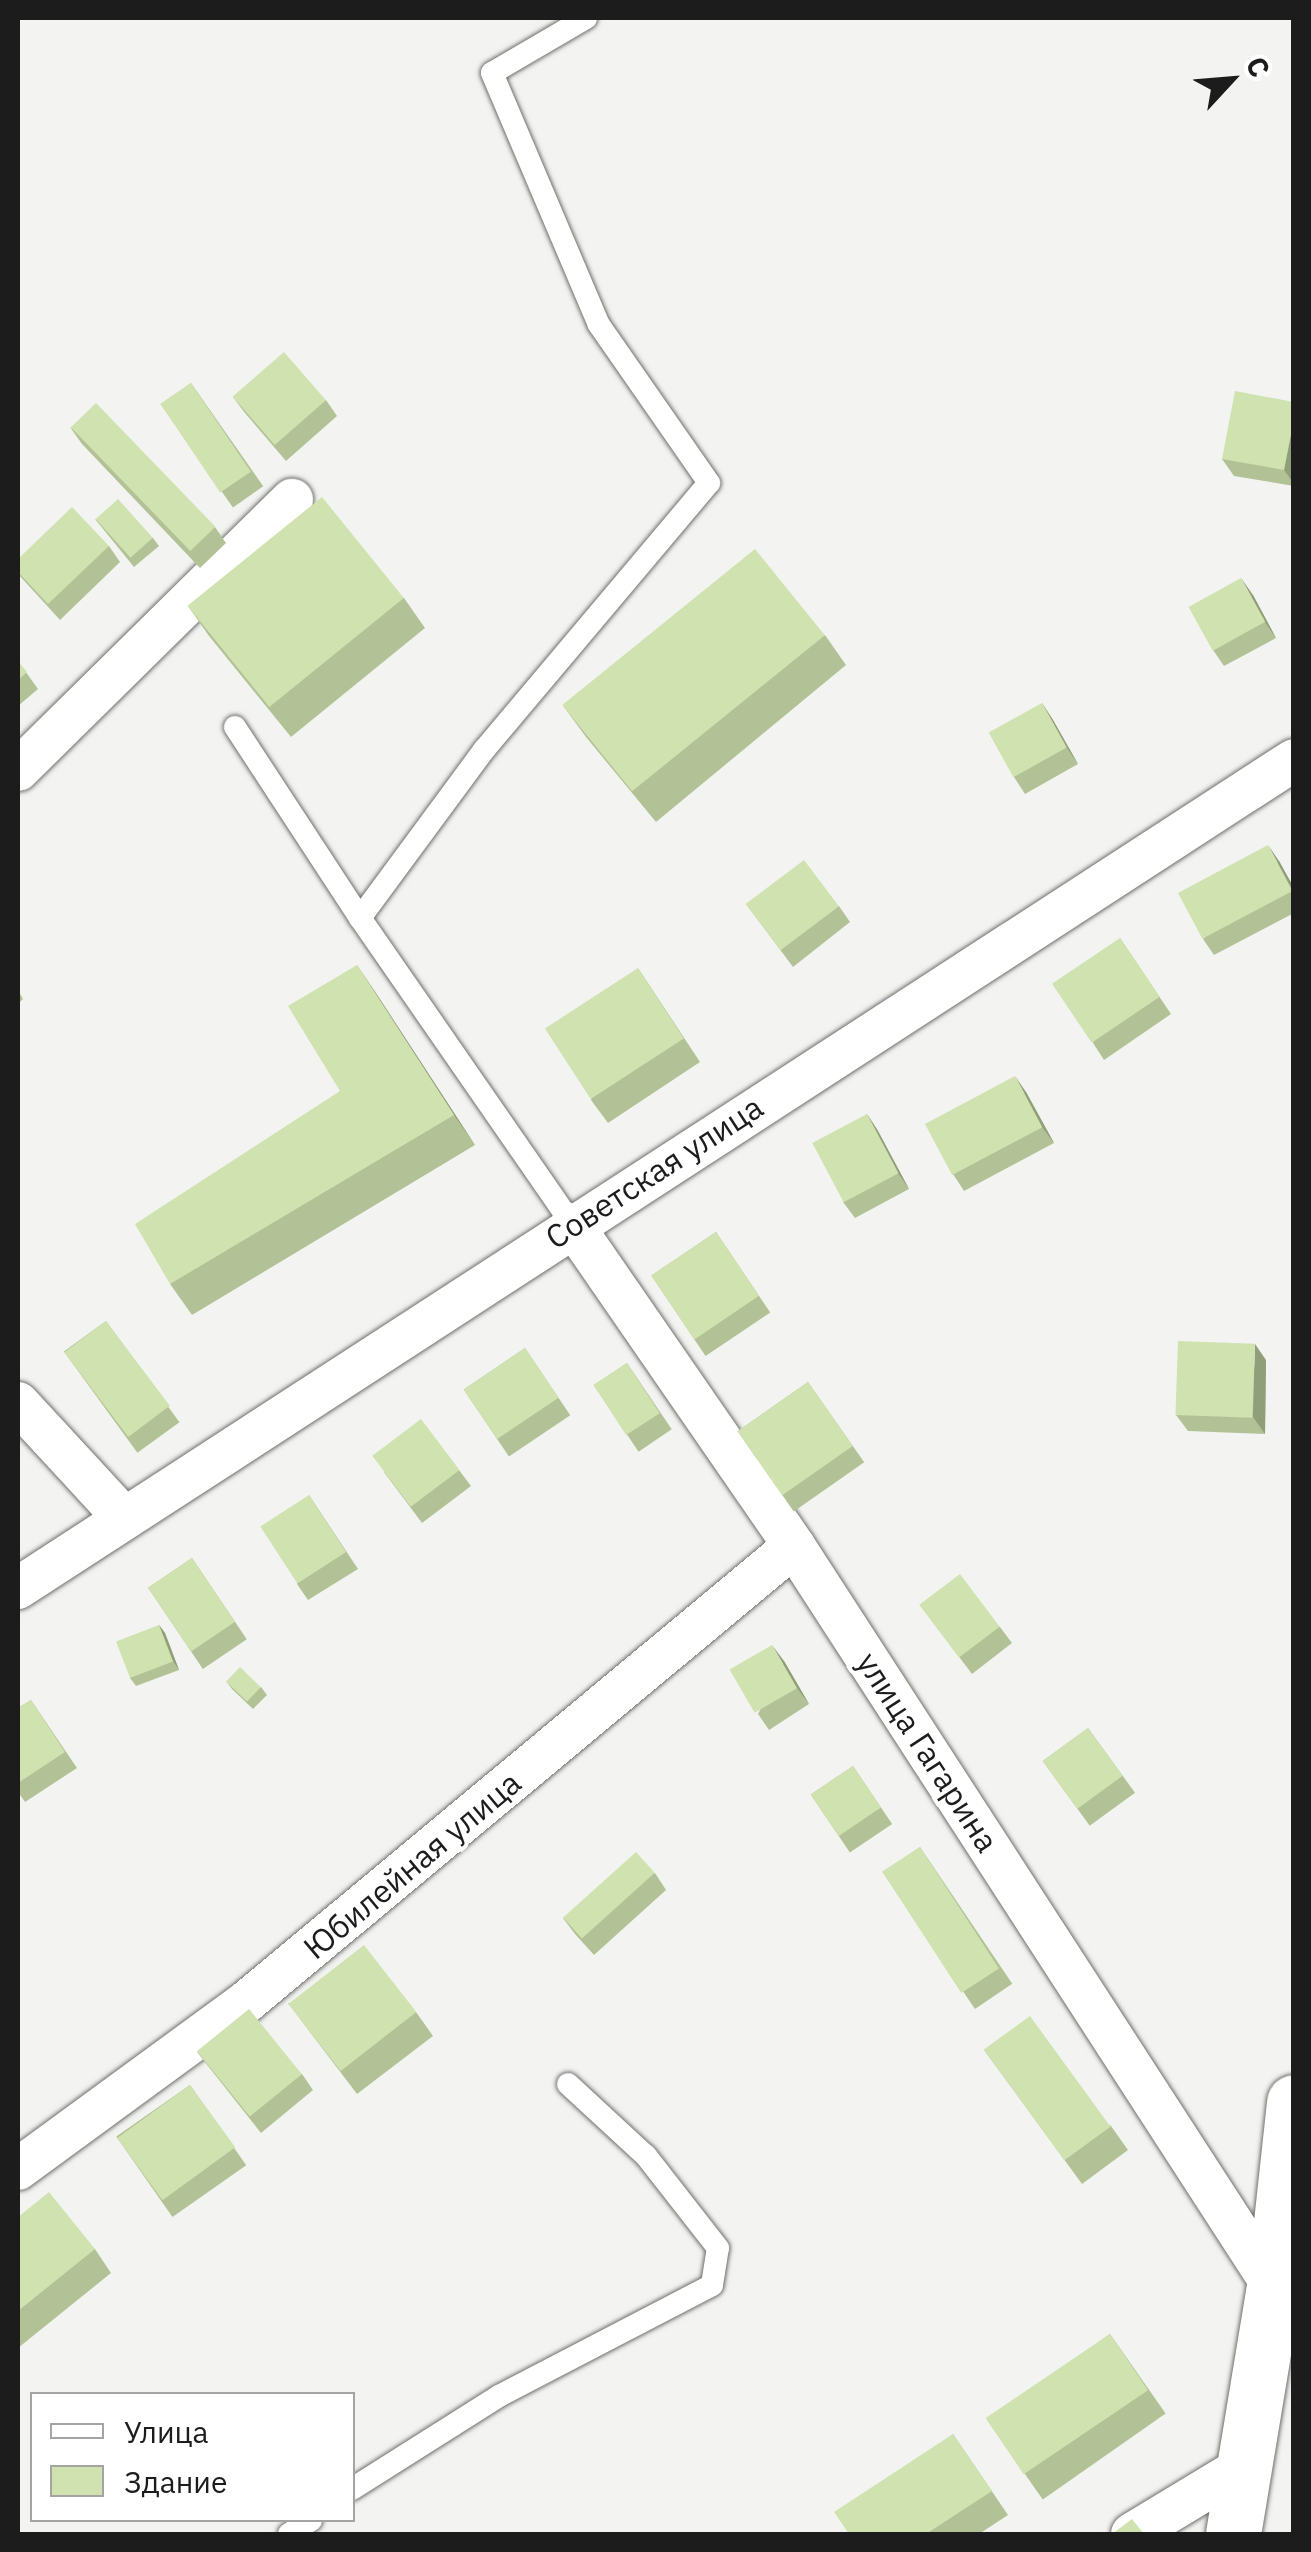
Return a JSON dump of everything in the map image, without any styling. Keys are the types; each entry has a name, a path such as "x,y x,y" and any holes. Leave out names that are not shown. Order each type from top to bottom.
{"street":[{"path":"18,770 292,500"},
{"name":"Советская улица","path":"18,1588 572,1224 1294,760"},
{"name":"улица Гагарина","path":"572,1224 794,1546 1287,2294"},
{"path":"18,1403 124,1518"},
{"name":"Юбилейная улица","path":"18,2168 245,2003 794,1546"},
{"path":"1233,2534 1244,2467 1287,2294 1294,2102"},
{"path":"1132,2534 1244,2467"}],"lane":[{"path":"360,918 484,750 709,484 600,324 492,73 586,18"},
{"path":"236,727 360,918 572,1224"},
{"path":"355,2487 499,2396 712,2285 718,2248 646,2156 568,2084"}],"building":[{"path":"284,352 326,400 275,445 233,397"},
{"path":"191,383 251,472 220,492 160,404"},
{"path":"1235,391 1294,402 1284,470 1222,459"},
{"path":"96,403 215,527 190,551 71,427"},
{"path":"322,497 404,598 269,707 188,606"},
{"path":"118,499 153,538 131,558 96,519"},
{"path":"72,507 109,546 48,604 18,572 18,559"},
{"path":"755,549 825,635 632,791 562,705"},
{"path":"1241,578 1265,622 1213,651 1189,607"},
{"path":"18,661 27,672 18,680"},
{"path":"1042,703 1067,748 1013,777 989,733"},
{"path":"1268,845 1292,891 1202,939 1178,893"},
{"path":"804,860 839,906 781,950 746,904"},
{"path":"1120,938 1160,997 1092,1043 1052,984"},
{"path":"357,965 454,1115 170,1284 135,1224 340,1091 288,1006"},
{"path":"638,968 684,1038 591,1099 545,1028"},
{"path":"1015,1076 1042,1127 952,1175 925,1124"},
{"path":"867,1114 898,1173 844,1202 812,1143"},
{"path":"716,1232 759,1296 694,1339 651,1276"},
{"path":"106,1321 170,1406 128,1437 64,1352"},
{"path":"1178,1341 1255,1344 1252,1418 1175,1415"},
{"path":"525,1348 559,1398 497,1439 464,1389"},
{"path":"627,1363 660,1413 626,1435 593,1385"},
{"path":"808,1382 853,1446 782,1495 738,1431"},
{"path":"421,1419 460,1470 411,1507 372,1456"},
{"path":"309,1495 346,1552 297,1584 260,1527"},
{"path":"192,1558 235,1622 191,1651 148,1588"},
{"path":"960,1574 1000,1627 959,1657 919,1605"},
{"path":"159,1625 173,1661 130,1678 116,1641"},
{"path":"772,1645 797,1688 755,1713 730,1670"},
{"path":"240,1667 261,1687 247,1702 226,1681"},
{"path":"31,1700 65,1752 18,1783 18,1708"},
{"path":"1088,1728 1123,1776 1077,1809 1043,1761"},
{"path":"853,1766 881,1807 839,1836 811,1795"},
{"path":"920,1847 999,1969 961,1993 882,1872"},
{"path":"636,1852 655,1873 582,1938 563,1918"},
{"path":"364,1945 416,2012 341,2071 288,2004"},
{"path":"249,2009 302,2074 250,2116 197,2051"},
{"path":"1030,2016 1111,2127 1064,2160 984,2050"},
{"path":"190,2085 235,2147 162,2200 117,2138"},
{"path":"49,2192 95,2249 18,2311 18,2217"},
{"path":"1110,2334 1148,2390 1024,2474 986,2418"},
{"path":"953,2434 992,2491 926,2534 849,2534 834,2512"},
{"path":"1132,2519 1144,2534 1112,2534"}]}
